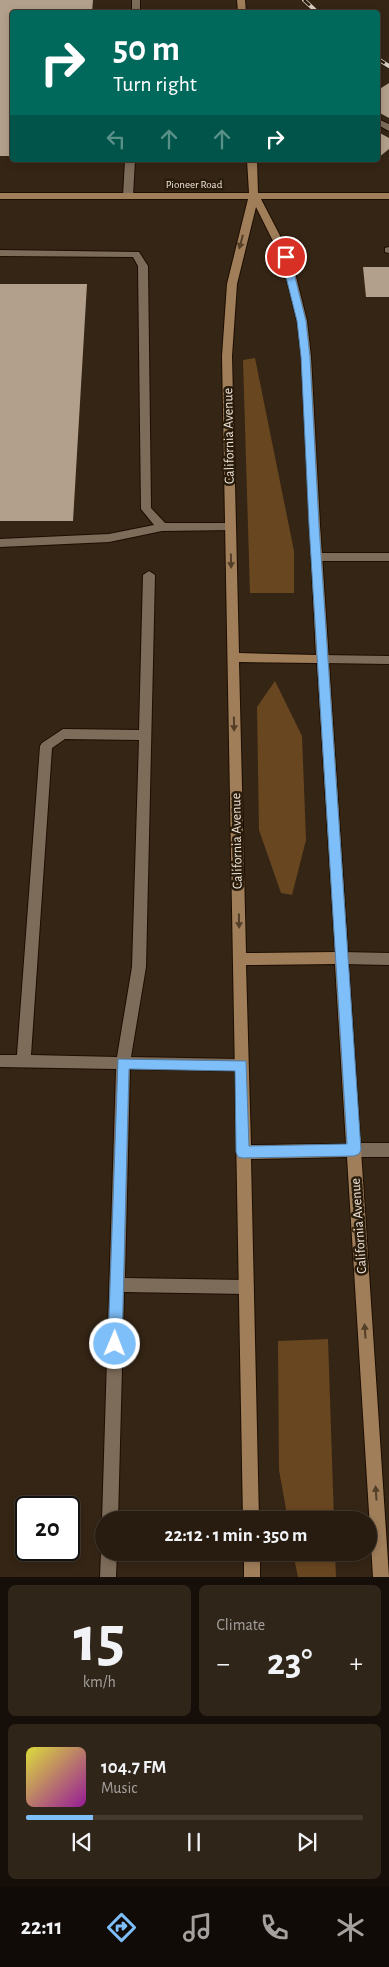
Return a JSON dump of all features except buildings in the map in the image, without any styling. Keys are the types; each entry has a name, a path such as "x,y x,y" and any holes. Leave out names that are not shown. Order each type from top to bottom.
{"main road":[{"name":"California Avenue","path":"251,1511 230,527 228,318 237,257 254,195 252,162"},
{"name":"California Avenue","path":"254,195 286,257 302,321 306,357 322,659 381,1577"},
{"name":"Pioneer Road","path":"0,196 389,196"},
{"path":"233,657 322,659"},
{"path":"239,959 342,958"},
{"path":"243,1152 354,1150"},
{"path":"252,1561 252,1577"}],"lane":[{"path":"128,196 130,162"},
{"path":"0,253 136,254 143,266 146,510 162,527"},
{"path":"0,543 109,538 162,527 230,527"},
{"path":"316,557 389,557"},
{"path":"110,1511 122,1063 139,967 149,575"},
{"path":"322,659 389,660"},
{"path":"24,1061 46,746 62,734 146,735"},
{"path":"342,958 389,959"},
{"path":"0,1061 241,1065"},
{"path":"354,1150 389,1150"},
{"path":"116,1285 246,1287"},
{"path":"108,1577 109,1561"}],"shaded area":[{"path":"255,358 294,551 294,593 250,593 243,360"},
{"path":"275,681 302,736 306,840 292,895 281,893 259,830 257,707"},
{"path":"328,1339 334,1511 286,1511 279,1470 278,1341"},
{"path":"295,1561 335,1561 336,1577 298,1577"}],"railway":[{"path":"304,0 315,10"},
{"path":"380,60 389,66"}],"route":[{"path":"115,1344 122,1063 241,1065 243,1152 354,1150 314,525 306,357 302,321 286,257"}]}
